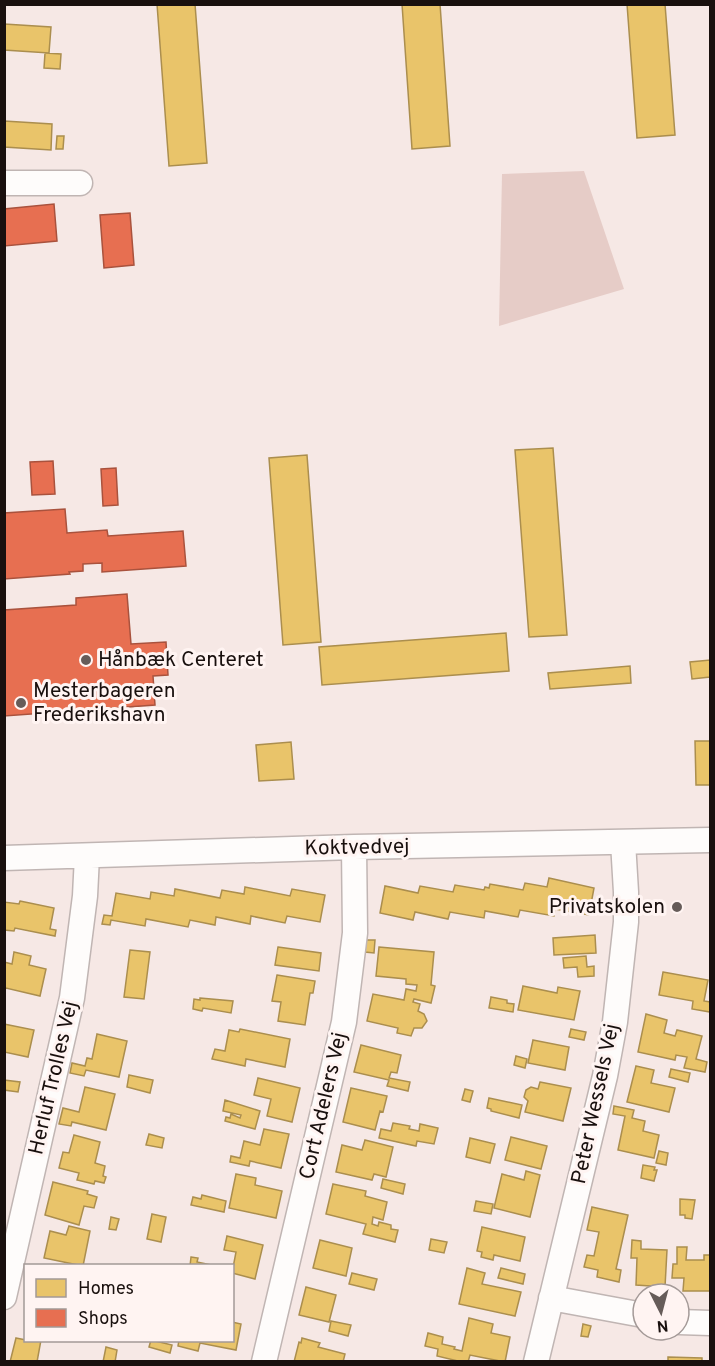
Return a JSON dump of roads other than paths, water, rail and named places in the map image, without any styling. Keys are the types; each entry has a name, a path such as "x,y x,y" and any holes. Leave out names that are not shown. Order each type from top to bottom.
{"street":[{"path":"4,183 80,183"},
{"name":"Koktvedvej","path":"4,858 354,847 711,840"},
{"name":"Peter Wessels Vej","path":"536,1362 615,1022 625,926 626,892 623,842"},
{"name":"Cort Adelers Vej","path":"264,1362 344,1022 355,933 354,847"},
{"name":"Herluf Trolles Vej","path":"4,1297 72,998 84,906 87,856"},
{"path":"551,1298 631,1313"},
{"path":"691,1322 711,1323"}],"place":[{"name":"Hånbæk Centeret","path":"86,660"},
{"name":"Mesterbageren Frederikshavn","path":"21,703"},
{"name":"Privatskolen","path":"677,907"}]}
